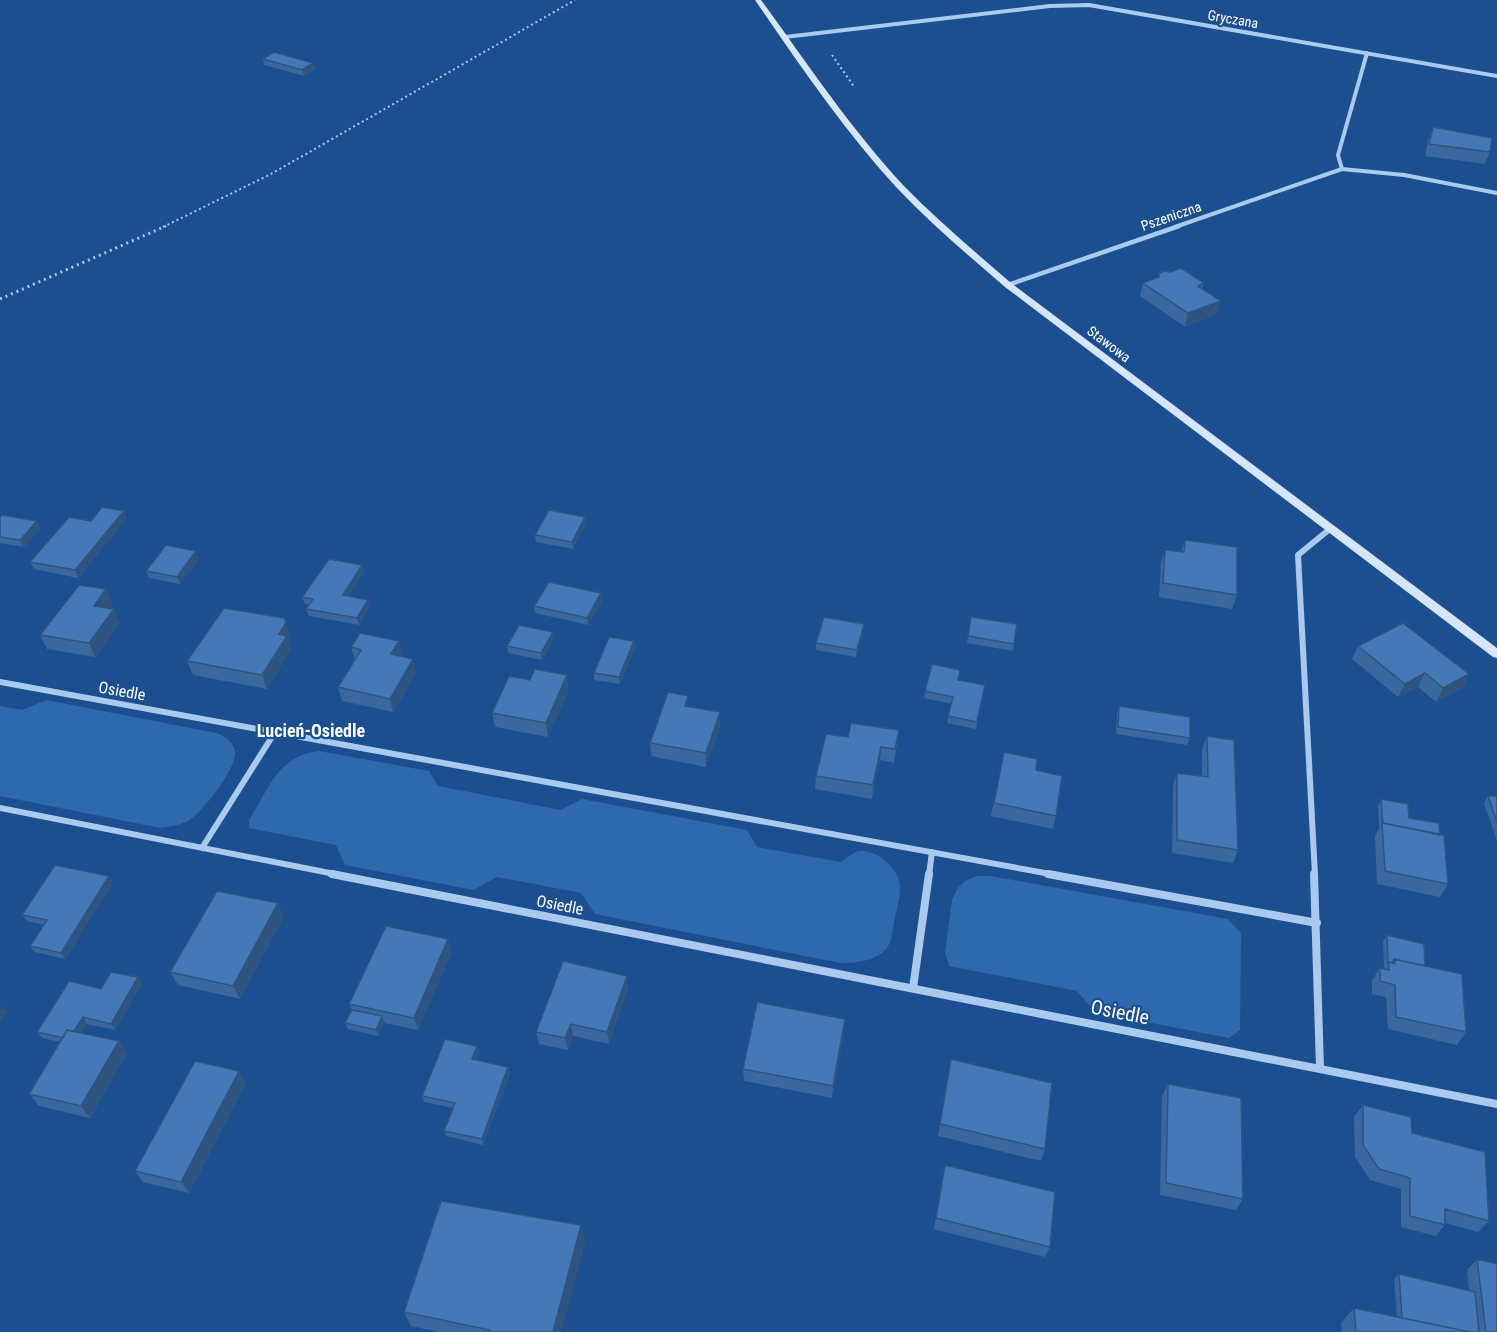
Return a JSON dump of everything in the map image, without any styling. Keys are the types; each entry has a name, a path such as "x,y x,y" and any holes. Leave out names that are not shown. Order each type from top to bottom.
{"street":[{"name":"Stawowa","path":"758,0 884,168 945,230 1008,285 1497,654"},
{"name":"Gryczana","path":"785,37 1050,6 1089,5 1497,76"},
{"path":"1342,169 1338,155 1368,53"},
{"name":"Pszeniczna","path":"1008,285 1342,169 1404,175 1497,193"},
{"path":"1320,1068 1317,923 1298,555 1331,528"},
{"name":"Osiedle","path":"0,682 1317,923"},
{"path":"202,848 274,732"},
{"name":"Osiedle","path":"0,808 1497,1104"},
{"path":"913,988 932,852"}],"path":[{"path":"0,298 153,232 271,174 575,0"},
{"path":"815,34 851,78 856,89"}],"shaded area":[{"path":"47,700 216,733 231,742 235,752 234,759 225,779 202,809 188,821 167,827 160,828 0,796 0,706 22,710"},
{"path":"319,751 429,771 438,786 561,810 582,799 747,830 757,847 841,862 858,851 873,853 889,864 897,875 900,885 890,942 878,956 859,962 840,963 595,914 581,893 497,877 474,890 345,865 336,845 249,828 249,820 276,775 294,759"},
{"path":"976,876 991,876 1228,919 1241,933 1240,1030 1229,1038 1095,1012 1077,991 949,966 945,952 952,900 957,889 965,881"}],"building":[{"path":"274,52 313,63 302,70 263,59"},
{"path":"1433,127 1492,138 1490,152 1429,144"},
{"path":"1181,268 1204,283 1198,286 1221,301 1188,313 1143,283 1159,277 1159,273"},
{"path":"102,507 124,511 75,570 30,562 69,517 91,521"},
{"path":"549,510 585,517 572,542 535,535"},
{"path":"2,515 37,521 20,540 0,537 0,517"},
{"path":"1185,540 1237,547 1237,595 1163,583 1165,550 1184,552"},
{"path":"166,545 196,551 177,577 146,571"},
{"path":"329,559 362,565 343,595 368,600 357,618 306,609 313,599 302,597"},
{"path":"549,582 601,593 587,618 534,606"},
{"path":"79,585 106,589 94,606 114,609 89,643 40,635"},
{"path":"224,608 284,618 286,623 279,634 287,636 262,675 187,661"},
{"path":"824,617 864,624 857,650 816,643"},
{"path":"971,617 1017,624 1014,644 968,636"},
{"path":"1403,623 1469,674 1443,688 1425,673 1405,684 1358,646"},
{"path":"519,625 553,632 541,653 507,646"},
{"path":"360,633 399,641 391,654 413,659 390,699 338,687 361,650 351,647"},
{"path":"609,637 634,641 619,677 594,673"},
{"path":"932,664 960,670 958,680 985,685 977,722 948,716 953,697 925,691"},
{"path":"535,669 567,675 546,723 492,713 509,676 530,680"},
{"path":"668,692 688,696 685,706 720,712 706,753 650,743"},
{"path":"1119,706 1190,717 1190,738 1118,727"},
{"path":"851,723 899,730 895,749 881,747 873,785 816,776 826,734 848,737"},
{"path":"1207,736 1234,740 1238,850 1177,840 1177,773 1208,777"},
{"path":"1004,752 1037,759 1036,770 1062,776 1056,816 994,803"},
{"path":"1488,796 1497,796 1497,822"},
{"path":"1381,799 1408,804 1409,818 1439,823 1440,835 1383,823"},
{"path":"1382,823 1444,835 1448,884 1385,871"},
{"path":"55,865 109,876 61,953 30,946 47,920 22,915"},
{"path":"217,891 278,903 233,986 170,972"},
{"path":"386,926 448,939 414,1018 349,1004"},
{"path":"1387,935 1424,944 1425,966 1394,959 1388,964"},
{"path":"1394,959 1462,974 1466,1032 1396,1017 1395,985 1380,981 1380,968 1389,970 1389,962 1395,964"},
{"path":"563,961 627,976 607,1032 571,1024 565,1038 536,1032"},
{"path":"111,972 138,977 111,1024 83,1017 74,1031 67,1030 63,1038 37,1032 69,981 101,989"},
{"path":"757,1002 845,1019 833,1086 743,1069"},
{"path":"352,1010 382,1016 376,1030 345,1023"},
{"path":"67,1030 119,1041 81,1106 29,1094"},
{"path":"445,1039 477,1046 472,1059 508,1067 482,1139 444,1131 455,1103 422,1096"},
{"path":"951,1059 1052,1083 1045,1149 940,1124"},
{"path":"195,1061 239,1071 181,1182 135,1171"},
{"path":"1168,1084 1241,1098 1243,1199 1166,1183"},
{"path":"1363,1105 1411,1117 1412,1133 1485,1152 1489,1221 1445,1209 1445,1225 1410,1216 1410,1178 1379,1169 1363,1145"},
{"path":"945,1165 1055,1192 1050,1247 936,1218"},
{"path":"441,1201 581,1225 553,1332 490,1332 490,1330 404,1312"},
{"path":"1477,1259 1497,1264 1497,1332 1486,1332"},
{"path":"1399,1274 1475,1292 1479,1332 1402,1318"},
{"path":"1354,1308 1470,1332 1356,1332"}],"district":[{"name":"Lucień-Osiedle","path":"311,730"}]}
